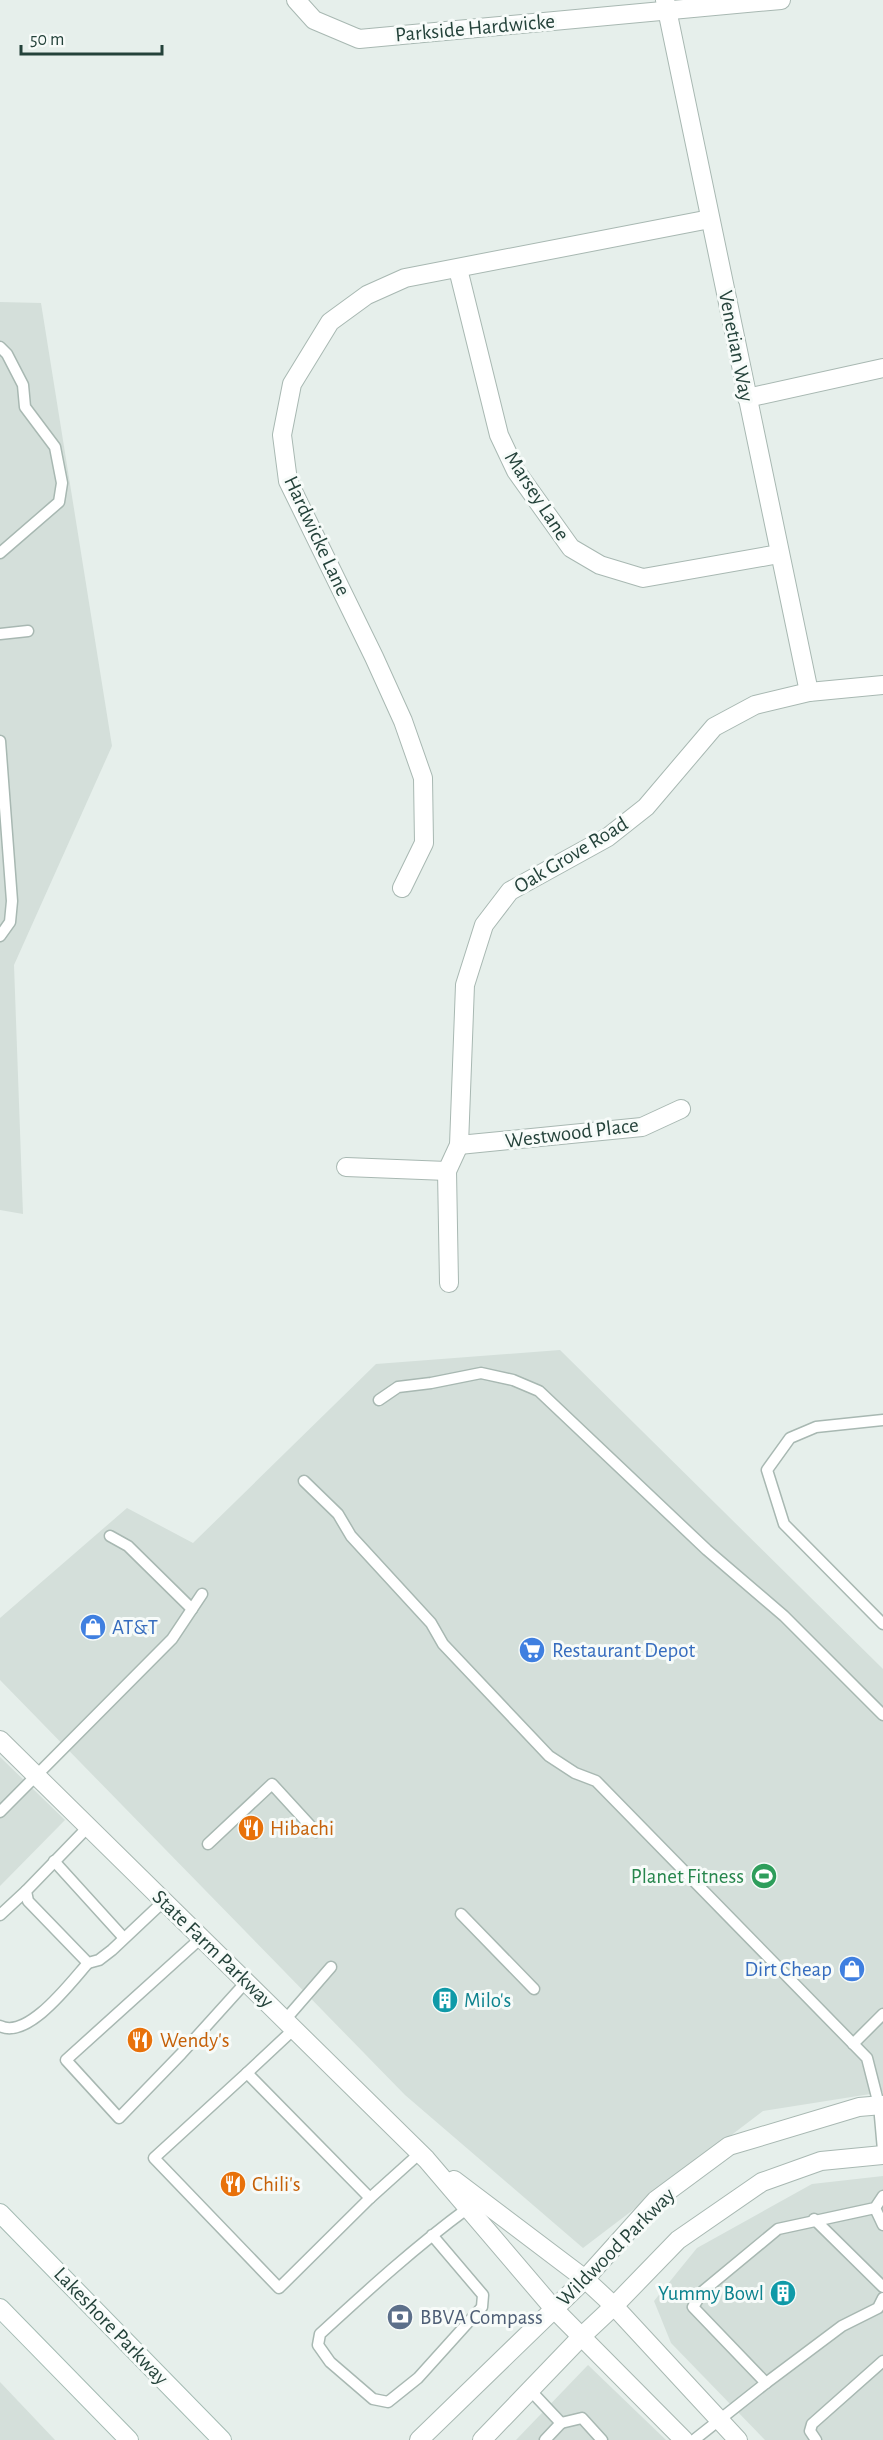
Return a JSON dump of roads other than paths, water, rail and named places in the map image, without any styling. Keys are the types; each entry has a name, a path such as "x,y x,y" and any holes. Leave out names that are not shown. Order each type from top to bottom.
{"street":[{"name":"Parkside Hardwicke","path":"296,0 314,20 359,39 666,5 781,0"},
{"name":"Venetian Way","path":"666,5 809,692"},
{"name":"Hardwicke Lane","path":"402,888 424,843 423,778 403,721 374,657 288,482 282,435 292,384 330,322 367,295 405,278 710,219"},
{"name":"Marsey Lane","path":"458,269 499,435 516,471 571,548 600,565 643,578 779,554"},
{"path":"747,398 883,368"},
{"name":"Oak Grove Road","path":"449,1283 447,1171 459,1146 465,985 484,925 510,891 608,837 646,807 714,728 754,705 809,692 883,685"},
{"name":"Westwood Place","path":"459,1146 642,1127 681,1109"},
{"path":"346,1167 447,1171"},
{"name":"State Farm Parkway","path":"0,1740 423,2156 554,2309 684,2440"},
{"name":"Wildwood Parkway","path":"419,2440 585,2278 656,2200 729,2146 859,2107 881,2105"},
{"name":"Wildwood Parkway","path":"482,2440 678,2240 762,2182 821,2161 883,2155"},
{"name":"State Farm Parkway","path":"423,2156 585,2278 738,2440"},
{"name":"Lakeshore Parkway","path":"0,2213 222,2440"},
{"path":"0,2308 129,2440"}],"lane":[{"path":"0,347 7,354 23,385 25,407 55,447 62,483 59,502 0,553"},
{"path":"0,634 28,631"},
{"path":"0,741 12,901 10,922 0,936"},
{"path":"379,1400 398,1387 481,1373 513,1380 539,1391 708,1550 784,1616 883,1715"},
{"path":"883,1420 816,1426 790,1438 767,1470 784,1524 883,1624"},
{"path":"304,1482 338,1514 351,1536 431,1623 443,1644 549,1756 575,1773 596,1781 867,2058 881,2105 883,2150"},
{"path":"110,1536 128,1546 192,1609"},
{"path":"0,1812 172,1639 202,1594"},
{"path":"208,1844 272,1784 316,1832"},
{"path":"0,1915 88,1827"},
{"path":"54,1861 123,1937"},
{"path":"26,1891 28,1901 88,1963"},
{"path":"0,2026 14,2029 36,2018 88,1963 99,1960 164,1901"},
{"path":"460,1914 534,1989"},
{"path":"201,1938 66,2060 119,2118 246,1982"},
{"path":"331,1967 290,2025 247,2073 154,2158 279,2288 370,2198 423,2156"},
{"path":"853,2044 883,2014"},
{"path":"247,2073 370,2198"},
{"path":"766,2383 693,2307 703,2291 778,2229 814,2219 875,2208 883,2196"},
{"path":"432,2235 483,2295 482,2307 418,2378 388,2402 372,2399 330,2362 318,2345 320,2334 432,2235 468,2208"},
{"path":"875,2208 883,2225"},
{"path":"814,2219 883,2287"},
{"path":"694,2440 842,2326 878,2308 883,2298"},
{"path":"816,2440 810,2431 812,2424 883,2361"},
{"path":"530,2390 561,2423"},
{"path":"545,2440 561,2423 582,2418 602,2440"}],"place":[{"name":"AT&T","path":"93,1627"},
{"name":"Restaurant Depot","path":"532,1650"},
{"name":"Hibachi","path":"251,1828"},
{"name":"Planet Fitness","path":"764,1876"},
{"name":"Dirt Cheap","path":"852,1969"},
{"name":"Milo's","path":"445,2000"},
{"name":"Wendy's","path":"140,2040"},
{"name":"Chili's","path":"233,2184"},
{"name":"Yummy Bowl","path":"783,2293"},
{"name":"BBVA Compass","path":"400,2317"}]}
